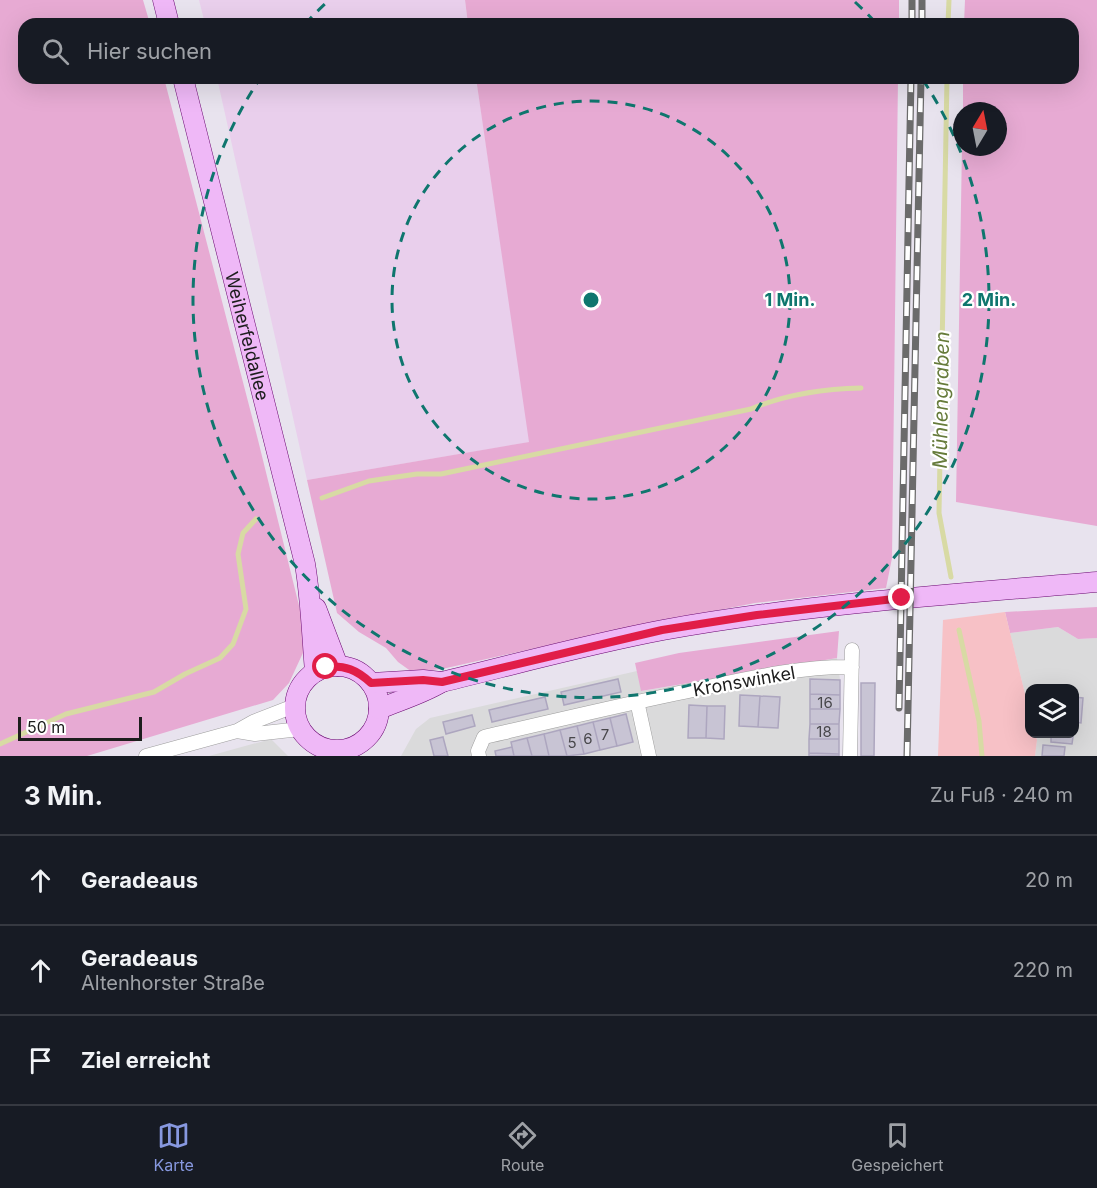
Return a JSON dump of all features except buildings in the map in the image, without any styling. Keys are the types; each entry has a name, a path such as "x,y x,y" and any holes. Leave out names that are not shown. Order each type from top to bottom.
{"main road":[{"path":"163,0 168,18"},
{"name":"Weiherfeldallee","path":"185,84 288,495 310,595 338,666"},
{"path":"371,683 423,680 442,682 662,630 757,615 902,598 1097,582"},
{"name":"Weiherfeldallee","path":"310,595 310,624 315,672"},
{"path":"338,666 350,668 362,674 371,683 377,695 380,709 373,730 359,751 346,750 335,753 314,744 300,729 295,718 294,706 297,693 304,680 326,667 338,666"},
{"path":"380,709 425,693 442,682"}],"street":[{"path":"850,756 852,650"},
{"name":"Kronswinkel","path":"479,756 478,751 484,737 734,681 832,667 852,667"},
{"path":"637,701 649,756"},
{"path":"146,756 237,731 253,722 294,706"},
{"path":"237,731 255,734 300,729"}],"shaded area":[{"path":"0,0 143,0 148,18 18,18 18,84 166,84 308,642 289,683 273,700 87,756 0,756"},
{"path":"199,0 465,0 467,18 204,18"},
{"path":"465,0 899,0 899,18 467,18"},
{"path":"965,0 1097,0 1097,526 956,502 962,156 1007,156 1007,102 963,102 963,84 1079,84 1079,18 964,18"},
{"path":"218,84 477,84 530,442 307,480"},
{"path":"477,84 898,84 892,558 886,588 755,603 603,633 442,669 412,672 398,662 386,648 359,632 337,613 307,480 529,442"},
{"path":"1097,607 1097,638 1078,639 1058,627 1010,633 1005,612"},
{"path":"1005,612 1025,694 1025,738 1036,738 1035,756 938,756 943,620"},
{"path":"1058,627 1078,639 1097,638 1097,756 1035,756 1036,738 1079,738 1079,684 1025,684 1025,694 1010,633"},
{"path":"839,631 837,658 641,691 635,663 679,653"},
{"path":"837,658 840,680 839,756 401,756 416,729 430,718 637,671 642,691"},
{"path":"271,739 288,756 209,756"}],"waterway":[{"name":"Mühlengraben","path":"948,18 949,0"},
{"name":"Mühlengraben","path":"947,84 939,513 951,577"},
{"path":"322,498 369,481 417,474 441,474 751,409 791,396 861,388"},
{"path":"0,744 66,714 154,692 185,674 220,658 233,644 246,609 238,554 243,533 256,519"},
{"name":"Mühlengraben","path":"959,630 979,721 982,756"}],"railway":[{"path":"912,0 912,18"},
{"path":"922,0 922,18"},
{"path":"899,708 911,84"},
{"path":"907,756 921,84"}],"route":[{"path":"326,667 350,668 362,674 371,683 423,680 442,682 662,630 757,615 902,598"}]}
